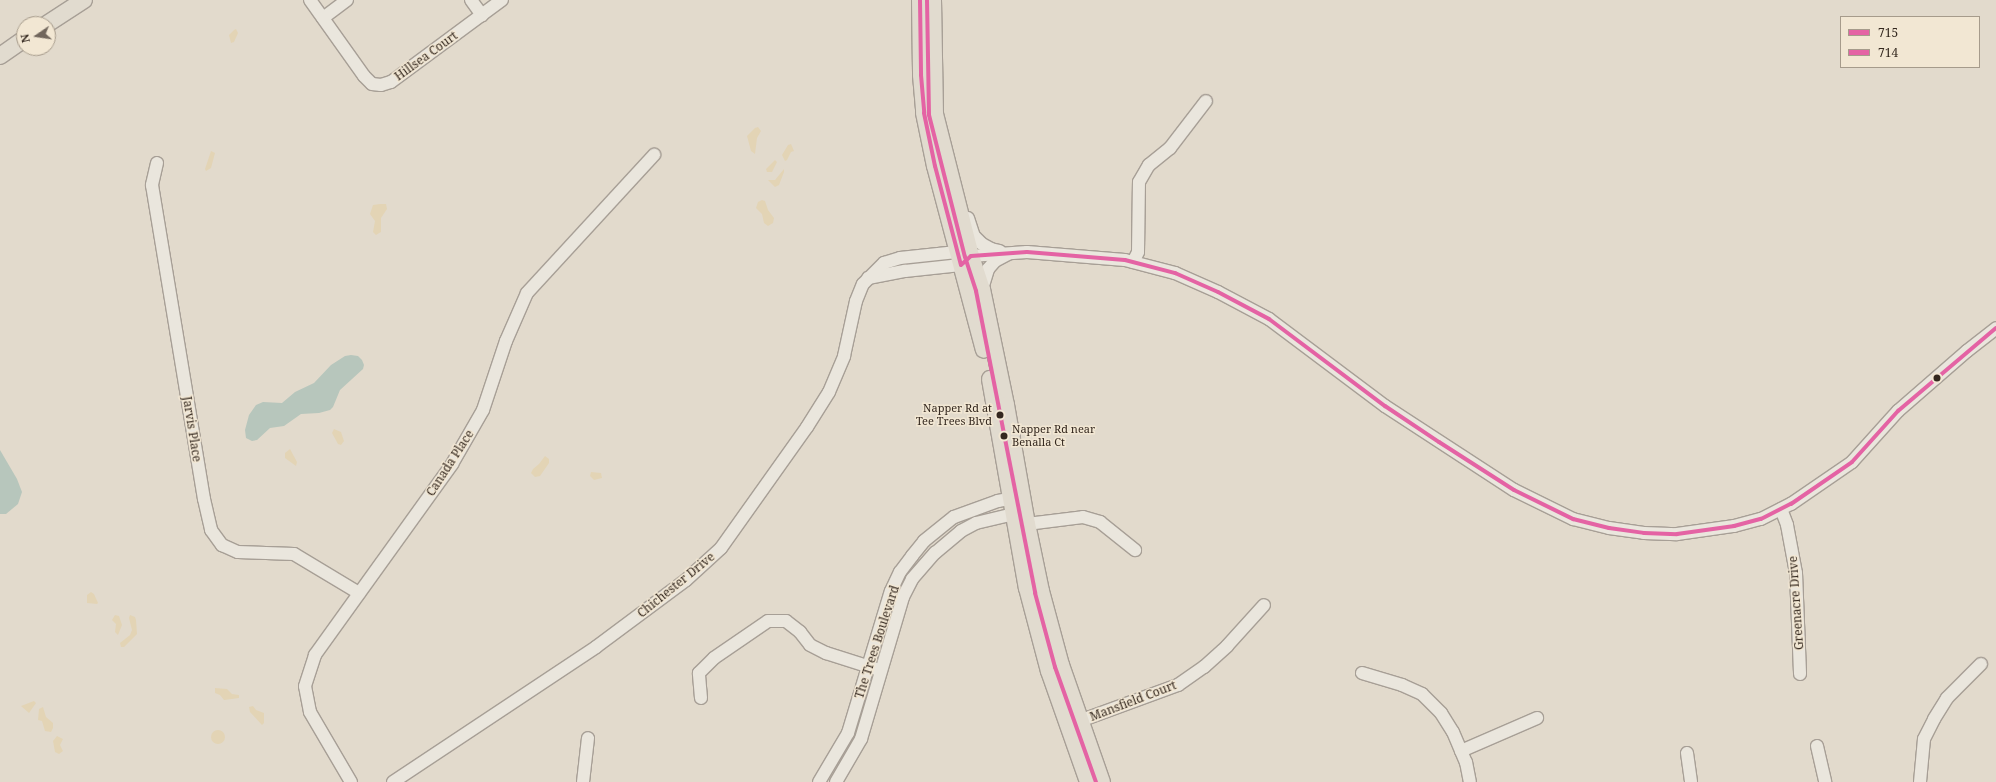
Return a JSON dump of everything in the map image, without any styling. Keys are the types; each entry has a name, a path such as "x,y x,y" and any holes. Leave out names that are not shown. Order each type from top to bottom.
{"main road":[{"path":"56,18 84,0"},
{"path":"920,0 921,75 924,113 935,166 963,258 982,289 1019,512"},
{"path":"933,0 935,114 948,167 963,258 1019,512 1034,564 1088,782"},
{"path":"0,56 16,45"},
{"path":"1074,723 1102,782"}],"street":[{"name":"Hillsea Court","path":"310,0 364,76 372,84 381,85 391,82 502,0"},
{"path":"323,18 347,0"},
{"path":"471,0 482,15"},
{"path":"1133,262 1138,252 1139,182 1149,165 1170,148 1206,101"},
{"name":"Canada Place","path":"351,782 310,712 305,686 315,655 452,464 483,410 506,341 527,293 654,155"},
{"name":"Jarvis Place","path":"157,163 152,184 204,498 211,530 222,544 238,552 294,554 359,593"},
{"path":"948,167 955,180 974,236 982,244 991,249 1011,252 1125,260 1174,274 1218,292 1269,319 1385,406 1514,490 1573,519 1609,528 1644,533 1677,534 1734,526 1761,518 1781,509 1823,484 1852,462 1898,411 1967,350 1996,328"},
{"path":"982,289 988,269 995,261 1011,252"},
{"name":"Chichester Drive","path":"393,782 596,647 686,580 721,548 807,428 828,392 844,356 856,300 863,284 868,278 963,258 1011,252"},
{"name":"The Trees Boulevard","path":"820,782 848,733 891,591 900,572 924,541 954,517 971,509 1019,512"},
{"name":"Greenacre Drive","path":"1781,509 1788,531 1796,573 1800,674"},
{"path":"1019,512 1092,519 1100,522 1135,550"},
{"name":"The Trees Boulevard","path":"836,782 861,739 880,670 903,597 912,579 935,553 961,531 976,523 1019,512"},
{"name":"Mansfield Court","path":"1074,723 1178,685 1204,667 1227,646 1264,605"},
{"path":"701,698 699,673 714,658 768,622 786,621 800,632 810,645 826,654 880,670"},
{"path":"1920,782 1924,738 1947,698 1981,664"},
{"path":"1362,673 1402,685 1422,694 1441,713 1466,762 1470,782"},
{"path":"1461,751 1537,718"},
{"path":"583,782 588,738"},
{"path":"1817,746 1825,782"},
{"path":"1687,753 1691,782"}],"sand":[{"path":"236,29 238,33 234,42 231,43 229,35"},
{"path":"758,127 761,131 757,138 755,154 751,151 747,136"},
{"path":"791,144 794,151 791,152 785,161 782,155 788,145"},
{"path":"211,151 215,153 211,168 206,171 205,169"},
{"path":"775,160 777,162 772,172 767,172 766,169"},
{"path":"784,169 779,185 775,187 768,180 775,180"},
{"path":"762,200 765,201 768,210 774,218 773,223 768,226 764,223 762,214 756,208 758,202"},
{"path":"386,204 387,209 381,218 381,232 376,235 373,232 375,221 370,214 373,205"},
{"path":"334,429 341,432 344,441 341,445 338,444 332,433"},
{"path":"290,449 297,462 296,466 285,458 285,453"},
{"path":"545,456 549,459 549,463 540,476 535,477 531,473"},
{"path":"591,472 601,473 602,478 594,480 590,476"},
{"path":"91,592 94,594 98,603 97,604 87,603 87,595"},
{"path":"115,615 119,616 122,625 118,635 115,632 116,624 112,620"},
{"path":"130,615 135,617 137,634 124,647 121,647 120,643 130,635 132,630 129,618"},
{"path":"215,688 227,689 232,694 239,695 239,698 224,700 220,695 215,693"},
{"path":"34,701 36,703 29,713 21,706"},
{"path":"253,706 256,710 264,713 264,723 262,725 250,712 249,707"},
{"path":"43,707 46,717 53,723 51,732 45,731 42,721 38,720 39,709"},
{"path":"218,730 223,732 225,737 223,742 218,744 213,742 211,737 213,732"},
{"path":"57,736 63,739 60,745 63,751 59,754 55,752 53,741"}],"shaded area":[{"path":"345,356 358,356 362,360 364,365 363,369 340,390 333,407 330,410 319,413 301,414 284,426 270,428 257,440 252,441 246,438 245,430 249,415 256,405 263,402 282,403 295,392 314,383 331,365"},
{"path":"0,450 17,479 22,492 18,504 6,514 0,514"}],"transit line":[{"name":"715","path":"920,0 921,75 924,113 935,166 961,265 971,256 1027,252 1125,260 1175,273 1218,292 1269,319 1385,406 1439,442 1514,490 1573,519 1609,528 1644,533 1677,534 1734,526 1761,519 1791,504 1852,462 1898,411 1996,328"},
{"name":"714","path":"927,0 929,115 965,257 976,291 1035,593 1055,667 1096,782"}],"place":[{"name":"Napper Rd at Tee Trees Blvd","path":"1000,415"},
{"name":"Napper Rd near Benalla Ct","path":"1004,436"}]}
